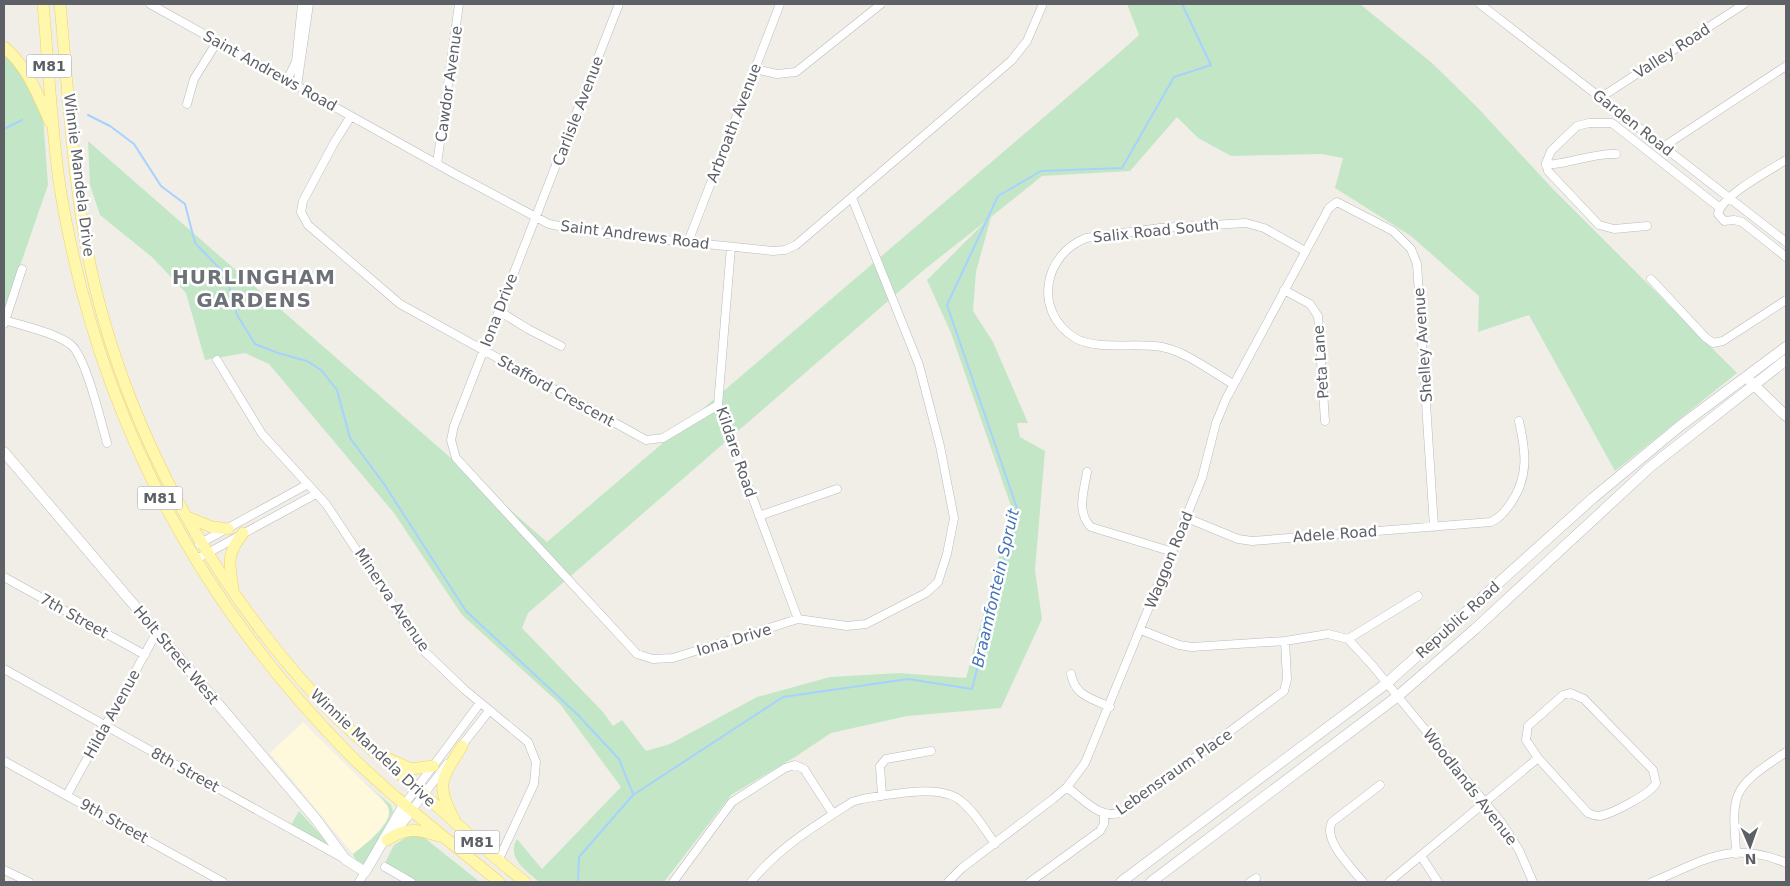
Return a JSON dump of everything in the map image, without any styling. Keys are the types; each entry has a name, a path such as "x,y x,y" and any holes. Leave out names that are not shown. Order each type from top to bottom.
{"main road":[{"name":"Winnie Mandela Drive","path":"43,4 53,128 68,225 83,297 102,364 145,469 195,560 272,668 353,758 408,807 499,882"},
{"name":"Winnie Mandela Drive","path":"60,4 83,226 96,288 112,347 141,424 170,486 204,548 234,593 273,647 315,696 351,731 498,861 525,882"},
{"path":"4,47 33,84 53,128"},
{"name":"Republic Road","path":"1121,882 1387,683 1593,498 1680,426 1786,347"},
{"name":"Republic Road","path":"1152,882 1398,696 1476,629 1650,467 1786,360"},
{"path":"1746,376 1786,416"},
{"name":"Holt Street West","path":"4,452 315,818 345,859"},
{"path":"187,517 212,527 228,528"},
{"path":"234,593 230,557 232,547 243,533"},
{"path":"351,731 387,758 411,769 433,766"},
{"path":"458,825 444,799 442,787 445,776 462,746"},
{"path":"365,872 408,807"},
{"path":"365,872 408,807"},
{"path":"387,840 398,833 411,830 448,840"},
{"name":"8th Street","path":"345,859 365,872"}],"street":[{"name":"Saint Andrews Road","path":"150,4 536,218 564,228 773,251 790,249 1011,61 1027,41 1044,4"},
{"path":"297,86 303,20 302,4"},
{"path":"287,80 296,62 303,20 309,4"},
{"name":"Cawdor Avenue","path":"437,164 459,4"},
{"name":"Carlisle Avenue","path":"536,218 619,4"},
{"name":"Arbroath Avenue","path":"688,242 780,4"},
{"path":"755,69 777,74 796,72 881,4"},
{"name":"Garden Road","path":"1480,4 1786,242"},
{"name":"Valley Road","path":"1600,98 1744,4"},
{"path":"187,104 194,80 217,42"},
{"path":"1663,147 1786,66"},
{"name":"Stafford Crescent","path":"351,116 305,195 302,206 304,219 315,232 400,304 646,440 663,438 718,405"},
{"path":"1647,226 1614,230 1599,225 1552,178 1546,165 1551,151 1577,126 1589,123 1612,123 1720,208"},
{"path":"1546,165 1561,164 1591,156 1616,154"},
{"path":"1786,160 1729,198 1720,208 1718,214 1721,220 1742,222 1786,257"},
{"name":"Iona Drive","path":"536,218 454,426 451,440 454,456 631,649 653,658 673,658 798,619 829,625 857,626 866,624 926,593 938,582 947,554 954,518 940,446 919,365 852,198"},
{"name":"Waggon Road","path":"948,882 962,868 1067,787 1085,764 1173,552 1204,472 1216,423 1233,384 1332,204 1341,202"},
{"name":"Shelley Avenue","path":"1341,202 1393,231 1411,249 1417,264 1434,527"},
{"name":"Salix Road South","path":"1233,384 1163,347 1082,341 1062,326 1051,307 1047,291 1052,270 1076,242 1086,238 1160,228 1246,223 1264,228 1305,251"},
{"name":"Kildare Road","path":"731,247 718,405 798,619"},
{"path":"22,270 4,322 50,335 74,347 90,386 107,443"},
{"path":"1651,279 1708,341 1713,343 1723,341 1786,300"},
{"name":"Peta Lane","path":"1284,290 1310,304 1318,316 1325,422"},
{"path":"498,311 528,330 561,346"},
{"name":"Minerva Avenue","path":"217,360 262,434 308,484 360,553 422,649 489,711 528,742 533,753 536,770 534,784 498,861"},
{"name":"Adele Road","path":"1186,518 1238,539 1252,540 1487,522 1501,516 1523,482 1523,453 1519,421"},
{"path":"1087,472 1082,504 1085,521 1091,527 1173,552"},
{"path":"195,560 204,548 228,528 308,484"},
{"path":"759,516 837,489"},
{"path":"189,550 204,548 243,533 316,494"},
{"name":"7th Street","path":"4,577 145,655"},
{"path":"1141,630 1186,646 1286,641 1328,634 1348,639 1418,596"},
{"name":"Hilda Avenue","path":"67,795 157,632"},
{"name":"Woodlands Avenue","path":"1348,639 1398,696 1511,837 1533,882"},
{"name":"Lebensraum Place","path":"1030,882 1100,831 1104,824 1104,815 1112,816 1123,811 1284,691 1287,679 1286,641"},
{"name":"8th Street","path":"4,669 345,859"},
{"path":"1071,674 1073,685 1078,692 1110,707"},
{"path":"1570,692 1584,699 1653,770 1656,783 1651,792 1603,815 1594,816 1588,813 1538,758 1526,740 1528,726 1563,695 1570,692"},
{"path":"420,791 433,766 480,703"},
{"path":"408,807 420,791 462,746 489,711"},
{"path":"882,796 880,766 882,762 886,759 931,751"},
{"path":"1736,854 1736,804 1739,792 1746,783 1786,752"},
{"path":"1389,882 1538,758"},
{"name":"9th Street","path":"4,761 223,882"},
{"path":"673,882 732,802 785,768 795,765 804,769 833,814"},
{"path":"1364,882 1330,839 1329,829 1332,822 1380,785"},
{"path":"1067,787 1104,815"},
{"path":"751,882 767,864 798,837 833,814 852,802 882,796 931,791 960,799 971,810 995,844"},
{"path":"1652,882 1706,858 1748,854 1786,863"},
{"path":"1421,856 1438,882"},
{"path":"385,867 411,882"},
{"path":"4,870 29,882"},
{"path":"359,882 365,872"}],"shaded area":[{"path":"303,722 388,806 389,817 382,827 372,839 353,854 270,753"}],"green space":[{"path":"1127,4 1360,4 1432,63 1477,107 1552,188 1737,373 1615,471 1529,315 1478,332 1479,296 1411,236 1335,188 1343,158 1322,154 1231,156 1198,138 1177,117 1130,171 1042,176 991,217 976,272 973,311 993,342 1028,423 1017,423 1020,437 1045,451 1035,570 1042,619 1001,708 907,716 831,733 731,795 664,882 539,882 523,868 514,852 517,839 542,869 621,787 560,704 462,615 394,513 269,364 245,353 205,360 186,293 152,257 100,215 90,185 88,141 547,542 1139,35","holes":["986,221 927,280 951,333 1012,509 966,678 899,673 830,677 757,697 670,744 646,751 622,720 613,726 603,712 522,628 528,613 925,269"]},
{"path":"4,56 14,61 43,116 48,185 4,312"},
{"path":"364,782 391,805 393,812 365,864 357,861 353,854 371,840 387,820 389,813 384,800"},
{"path":"299,811 335,851 291,825"},
{"path":"410,835 422,836 480,882 413,882 384,865 394,845"}],"waterway":[{"name":"Braamfontein Spruit","path":"578,882 579,857 633,795 783,697 908,679 972,689 1017,508 947,305 998,196 1041,171 1122,168 1174,77 1211,65 1182,4"},
{"path":"88,115 110,126 134,144 161,186 185,204 195,243 226,275 237,315 255,344 307,361 321,370 337,390 350,438 384,484 466,611 577,714 619,759 633,794"},
{"path":"4,129 22,120"}],"district":[{"name":"HURLINGHAM GARDENS","path":"254,288"}]}
